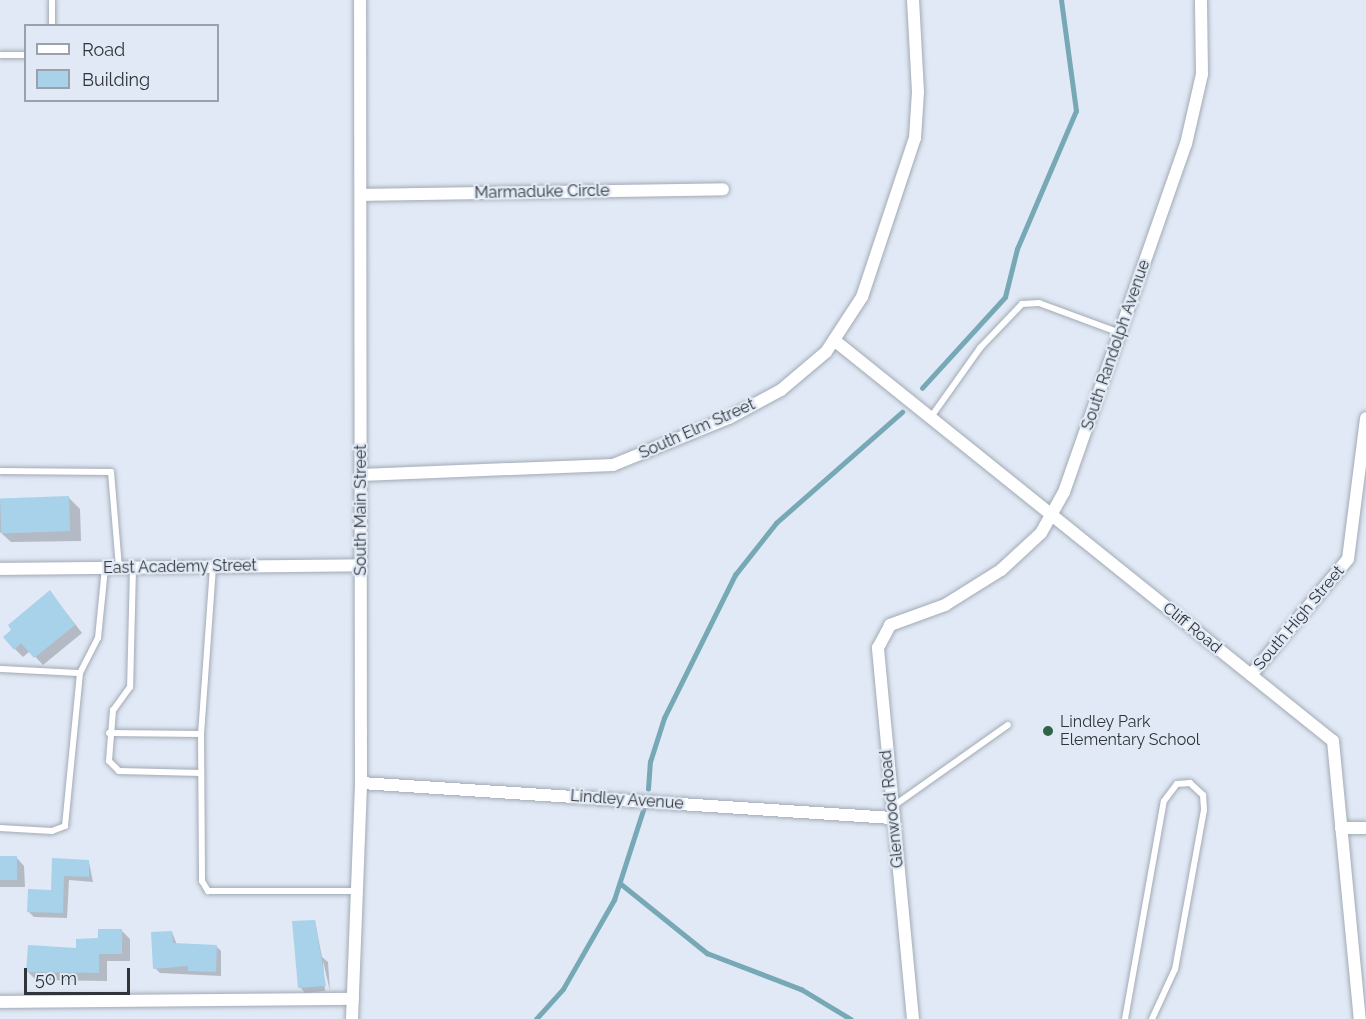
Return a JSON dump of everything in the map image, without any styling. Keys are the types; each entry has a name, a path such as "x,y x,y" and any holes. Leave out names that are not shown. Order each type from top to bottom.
{"street":[{"name":"South Main Street","path":"352,1019 360,891 361,783 360,0"},
{"name":"South Elm Street","path":"361,475 613,465 729,418 781,390 834,340 862,297 915,138 918,92 913,0"},
{"name":"South Randolph Avenue","path":"911,615 945,605 1001,570 1041,533 1051,514 1120,333 1186,144 1202,74 1201,0"},
{"name":"Marmaduke Circle","path":"360,195 723,189"},
{"name":"Cliff Road","path":"834,340 1333,741 1360,1019"},
{"name":"South High Street","path":"1251,675 1348,559 1366,418"},
{"name":"East Academy Street","path":"0,569 361,565"},
{"name":"Glenwood Road","path":"911,615 890,625 878,648 913,1019"},
{"name":"Lindley Avenue","path":"361,783 892,813"},
{"path":"1341,828 1366,828"},
{"path":"0,1002 353,999"}],"lane":[{"path":"51,0 52,24"},
{"path":"0,55 24,55"},
{"path":"930,418 980,348 1022,304 1039,303 1120,333"},
{"path":"0,471 111,472 119,568"},
{"path":"213,567 201,734 202,881 208,891 360,891"},
{"path":"0,828 52,831 65,826 80,673 98,638 105,568"},
{"path":"134,568 130,687 113,710 109,733 109,761 119,771 201,773"},
{"path":"0,669 80,673"},
{"path":"892,813 1008,725"},
{"path":"109,733 201,734"},
{"path":"1125,1019 1164,801 1177,784 1190,783 1203,795 1203,810 1175,969 1152,1019"}],"building":[{"path":"69,496 70,531 1,533 0,498"},
{"path":"50,590 75,625 34,658 21,643 14,650 3,637 11,630 8,625"},
{"path":"0,856 17,856 17,880 0,880"},
{"path":"52,858 89,860 89,877 64,876 63,913 27,912 28,889 51,890"},
{"path":"315,920 326,986 298,988 292,921"},
{"path":"98,929 122,929 122,954 99,954 99,973 26,972 28,945 76,948 76,939 98,938"},
{"path":"172,931 173,943 217,945 216,972 188,971 188,966 153,969 151,932"}],"waterway":[{"path":"922,388 1005,297 1017,249 1076,111 1061,0"},
{"path":"648,789 650,762 664,718 735,575 776,523 902,412"},
{"path":"536,1019 563,989 614,900 643,810"},
{"path":"620,883 707,953 801,989 851,1019"}],"place":[{"name":"Lindley Park Elementary School","path":"1048,731"}]}
